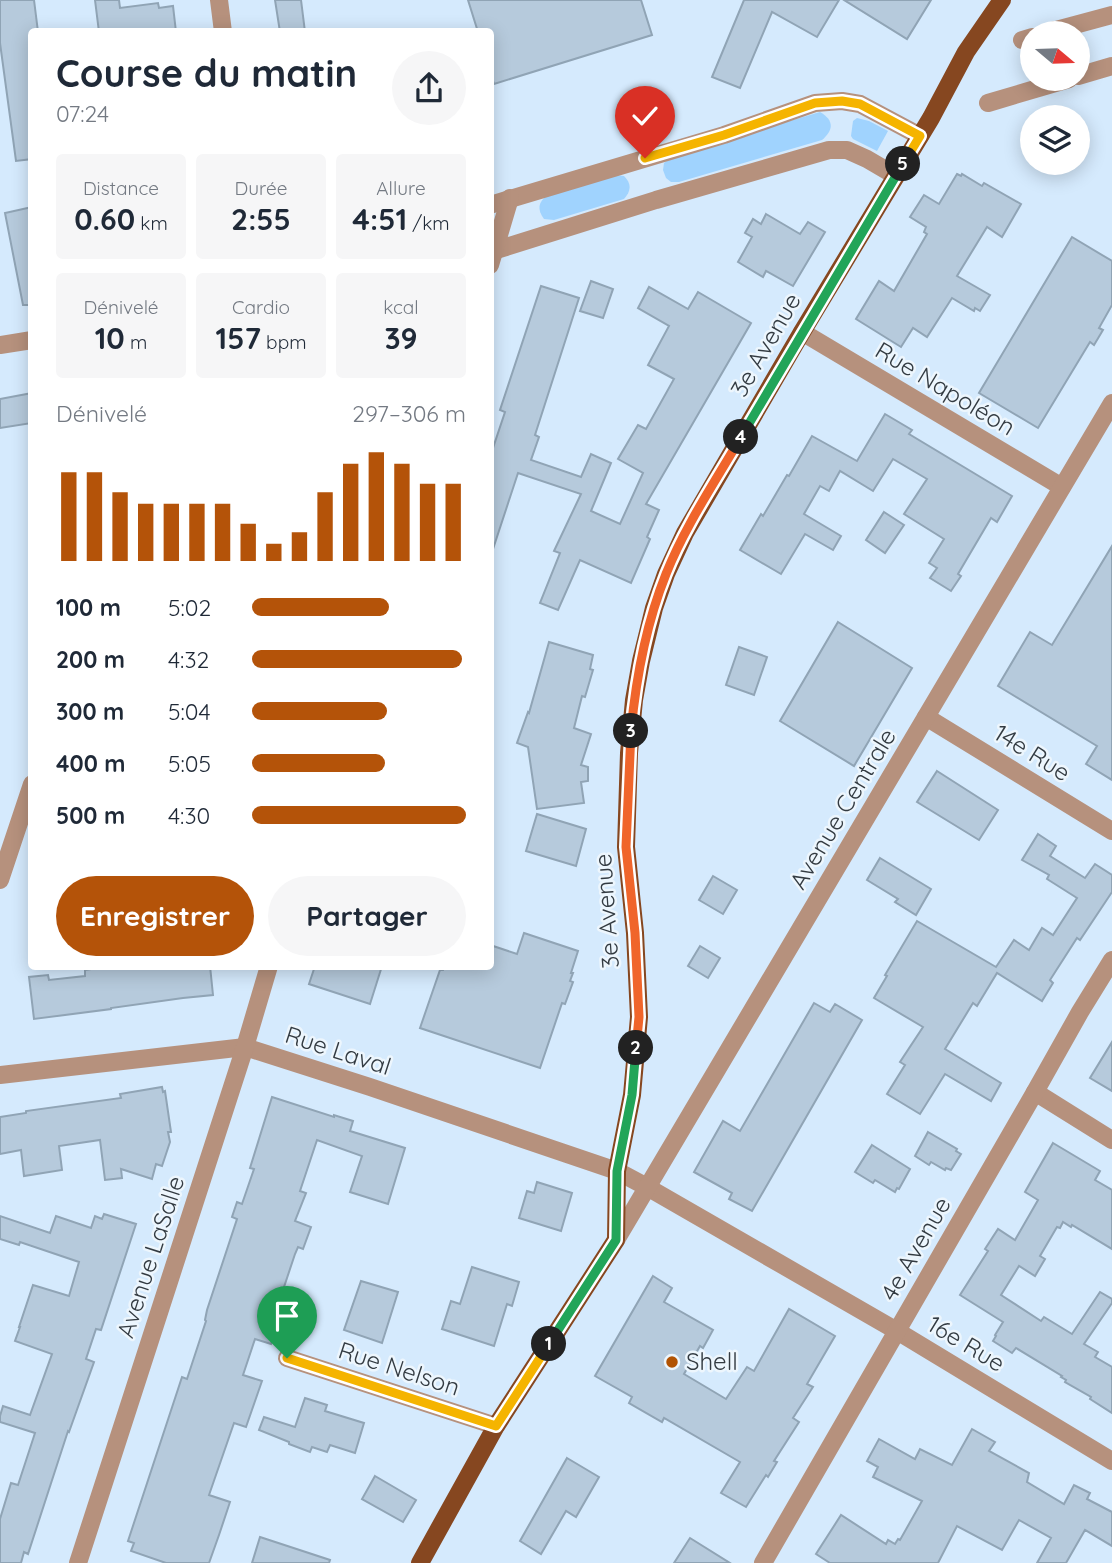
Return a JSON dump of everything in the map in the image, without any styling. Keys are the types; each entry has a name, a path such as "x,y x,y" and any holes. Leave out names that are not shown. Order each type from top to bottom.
{"main road":[{"name":"3e Avenue","path":"616,1240 617,1171 632,1095 639,1017 635,933 626,847 629,753 634,700 654,608 666,573 685,533 920,136 995,2"},
{"path":"420,1563 496,1426 616,1240"}],"street":[{"path":"219,0 222,28"},
{"path":"1090,22 1112,15"},
{"path":"1090,72 1112,66"},
{"path":"988,103 1028,91"},
{"path":"494,204 724,135 815,103 842,101 860,104 920,136"},
{"path":"494,255 656,200 829,150 847,150 896,176"},
{"path":"494,250 510,198"},
{"name":"Rue Napoléon","path":"802,332 1062,487"},
{"path":"0,345 28,341"},
{"name":"Avenue Centrale","path":"616,1240 1112,403"},
{"name":"14e Rue","path":"926,717 1112,831"},
{"path":"1,869 28,795"},
{"name":"4e Avenue","path":"763,1563 1112,960"},
{"name":"Avenue LaSalle","path":"78,1563 268,970"},
{"name":"Rue Laval","path":"0,1075 245,1047 617,1171 648,1187"},
{"path":"1035,1093 1112,1140"},
{"name":"16e Rue","path":"648,1187 897,1331 1112,1461"},
{"name":"Rue Nelson","path":"287,1358 496,1426"}],"shaded area":[{"path":"820,112 828,118 831,125 829,133 822,140 679,182 671,182 666,178 664,163 673,156"},
{"path":"857,118 888,131 877,151 851,136 853,121"},
{"path":"616,175 624,176 629,185 624,199 554,220 544,219 540,206 547,195"}],"building":[{"path":"0,0 34,0 38,28 28,28 28,160 16,161 0,43"},
{"path":"95,0 119,0 120,8 158,3 159,8 173,6 176,28 98,28"},
{"path":"275,0 301,0 304,28 279,28"},
{"path":"468,0 641,0 652,35 494,84 494,28 477,28"},
{"path":"744,0 839,0 817,37 772,12 740,88 712,77"},
{"path":"844,0 931,0 907,39"},
{"path":"957,174 962,174 982,186 984,183 1021,204 1002,237 987,227 957,276 990,295 980,311 975,308 974,311 952,298 927,337 913,328 901,347 856,319 879,281 894,291 927,234 924,232 926,227 910,217 924,195 939,204"},
{"path":"28,208 28,305 23,305 5,213"},
{"path":"766,214 800,234 808,222 825,232 793,286 766,271 763,277 738,262 752,237 745,233 753,219 761,224"},
{"path":"1072,237 1112,261 1112,305 1099,328 1103,330 1094,345 1090,342 1038,428 979,393"},
{"path":"591,281 613,289 603,318 580,311"},
{"path":"541,286 579,298 535,435 539,437 531,460 581,477 591,454 611,463 591,511 620,524 643,473 618,459 638,425 646,429 674,379 648,365 669,326 638,308 649,287 688,309 698,292 751,323 646,504 659,510 631,583 580,560 558,610 540,603 560,553 554,551 581,494 518,473 494,546 494,445 505,412 500,410"},
{"path":"28,394 28,424 0,428 0,399"},
{"path":"885,414 912,430 909,434 1012,496 997,522 991,518 951,591 930,578 937,568 929,563 944,539 904,514 927,479 893,459 873,491 840,471 829,491 820,486 804,514 841,536 833,550 805,534 781,574 740,550 812,436 857,461"},
{"path":"884,512 904,525 885,553 866,540"},
{"path":"1112,546 1112,780 1086,764 1097,746 998,686 1030,632 1052,645"},
{"path":"838,622 912,668 854,766 780,721"},
{"path":"549,642 593,655 590,669 593,670 585,697 582,696 574,728 591,734 581,765 588,767 588,781 581,782 584,803 537,809 528,747 517,743 529,713"},
{"path":"739,647 767,657 754,695 726,685"},
{"path":"937,771 998,810 979,840 917,802"},
{"path":"537,814 586,829 576,866 526,851"},
{"path":"1038,834 1056,846 1050,856 1085,878 1095,864 1112,875 1112,892 1080,940 1077,938 1050,980 1053,983 1042,1001 997,973 977,1006 973,1003 945,1049 1001,1083 991,1101 945,1074 920,1114 887,1094 905,1065 900,1062 923,1027 874,998 917,921 996,967 1014,940 1029,950 1042,928 1053,935 1077,898 1047,879 1049,875 1022,860"},
{"path":"880,858 931,889 916,915 895,902 898,899 867,880"},
{"path":"713,876 737,890 723,914 699,900"},
{"path":"524,933 578,951 571,973 570,981 573,982 565,1004 562,1003 540,1068 420,1028 440,970 494,970 494,946 517,954"},
{"path":"700,946 720,958 708,978 688,966"},
{"path":"85,970 210,970 213,995 34,1019 29,977 48,975 49,980 85,976"},
{"path":"314,970 381,970 370,1004 309,984"},
{"path":"814,1003 830,1012 835,1004 862,1020 752,1211 729,1199 732,1193 694,1172 723,1121 740,1131"},
{"path":"1112,1042 1112,1091 1090,1078"},
{"path":"162,1087 163,1092 165,1091 171,1132 168,1132 170,1142 162,1166 156,1164 152,1179 121,1169 122,1178 105,1180 100,1140 59,1146 62,1170 24,1176 21,1150 0,1154 0,1117 121,1098 120,1094"},
{"path":"272,1097 353,1121 350,1131 405,1148 388,1204 350,1192 362,1156 317,1140 300,1191 306,1193 295,1221 311,1227 303,1249 298,1247 295,1254 273,1320 278,1322 271,1344 255,1339 243,1375 262,1381 246,1427 234,1423 209,1495 230,1502 219,1535 209,1563 166,1563 131,1551 134,1543 128,1541 182,1377 187,1379 206,1321 207,1310 237,1219 232,1217 237,1202 242,1204 254,1169 250,1168"},
{"path":"928,1132 961,1154 951,1170 945,1170 931,1162 929,1165 915,1156"},
{"path":"1053,1143 1100,1171 1095,1180 1112,1190 1112,1249 1063,1222 1060,1228 1057,1227 1040,1256 1045,1259 1035,1276 1019,1266 1001,1295 1041,1321 1044,1317 1072,1334 1100,1292 1112,1299 1112,1303 1084,1344 1098,1352 1095,1357 1112,1367 1112,1413 1065,1382 1062,1376 1016,1348 1012,1353 993,1341 1003,1322 960,1295 988,1251 985,1249 998,1229 1015,1240 1038,1200 1025,1192"},
{"path":"872,1145 910,1169 895,1192 855,1172"},
{"path":"537,1182 572,1193 561,1231 519,1218 527,1191 534,1193"},
{"path":"104,1214 136,1224 101,1330 96,1329 86,1359 94,1362 68,1431 28,1554 24,1552 21,1563 0,1563 0,1519 11,1483 18,1485 35,1433 0,1422 0,1416 3,1406 30,1415 52,1354 15,1341 33,1285 69,1296 79,1262 20,1242 19,1245 0,1239 0,1216 50,1233 56,1216 91,1228 95,1216 102,1219"},
{"path":"472,1267 519,1282 512,1306 507,1304 494,1346 442,1329 451,1301 460,1304"},
{"path":"653,1276 672,1288 664,1302 713,1330 684,1374 726,1399 747,1367 754,1371 789,1309 835,1336 807,1384 813,1387 793,1418 799,1422 774,1461 777,1462 768,1477 766,1475 746,1507 721,1493 740,1462 664,1418 662,1422 629,1403 632,1397 595,1376"},
{"path":"361,1281 398,1292 382,1343 344,1330"},
{"path":"305,1398 327,1405 325,1411 364,1423 355,1453 330,1445 327,1452 312,1447 310,1452 259,1430 264,1417 295,1427"},
{"path":"972,1429 995,1442 989,1451 1029,1473 1027,1482 1064,1504 1074,1485 1090,1493 1087,1499 1112,1512 1112,1546 1085,1530 1066,1563 1037,1563 1051,1538 1019,1520 1002,1550 957,1526 938,1563 830,1563 816,1554 841,1515 886,1544 888,1540 895,1544 900,1540 922,1501 873,1477 878,1467 867,1461 879,1439 915,1459 920,1449 952,1465"},
{"path":"567,1458 599,1477 576,1517 566,1511 541,1554 520,1541"},
{"path":"375,1476 416,1500 403,1522 362,1499"},
{"path":"260,1537 330,1560 329,1563 252,1563"},
{"path":"690,1538 730,1563 674,1563"}],"place":[{"name":"Shell","path":"672,1362"}],"route":[{"path":"287,1358 496,1426 616,1240 617,1171 632,1095 639,1017 635,933 626,847 629,753 634,700 654,608 666,573 685,533 920,136 860,104 842,101 815,103 724,135 645,158"}]}
